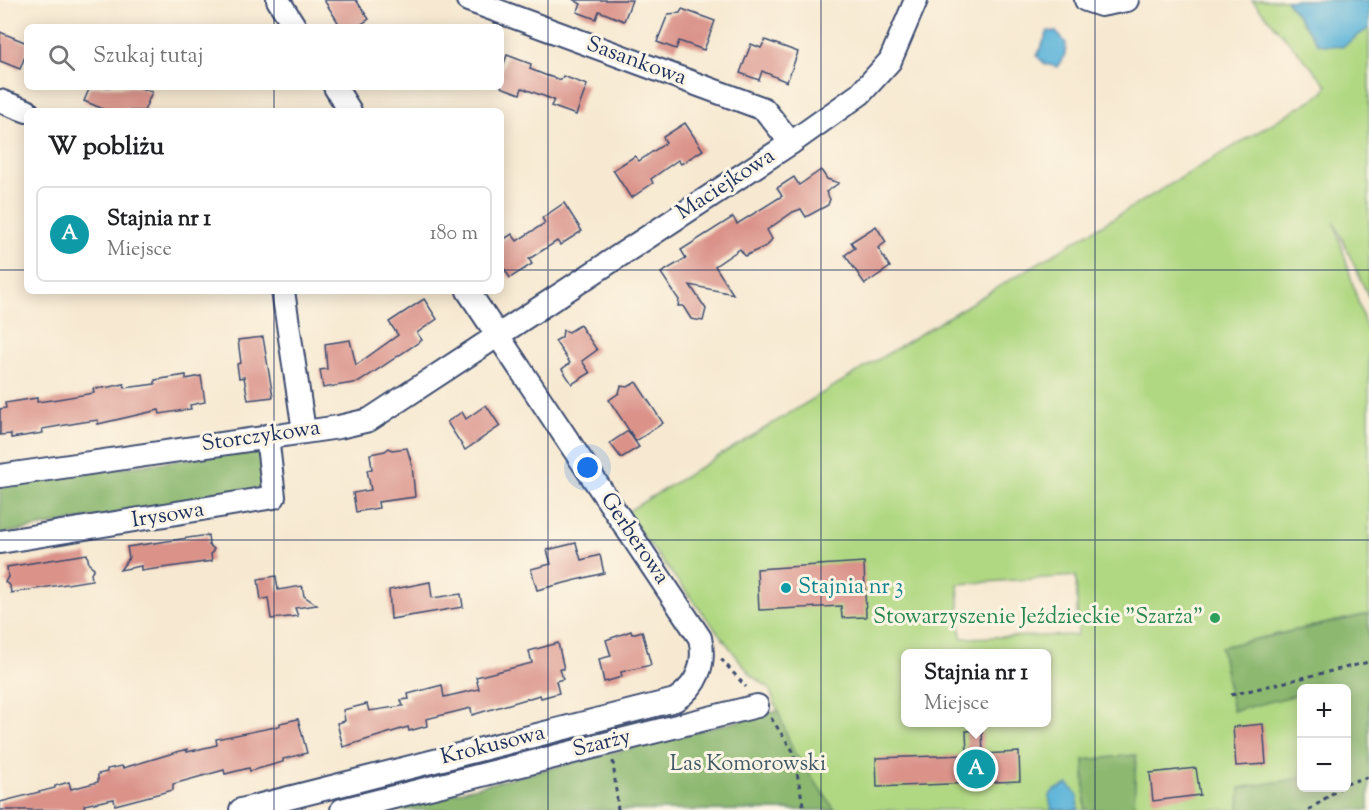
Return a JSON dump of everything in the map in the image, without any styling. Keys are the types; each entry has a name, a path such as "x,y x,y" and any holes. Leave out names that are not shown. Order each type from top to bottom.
{"street":[{"path":"278,0 294,24"},
{"name":"Sasankowa","path":"468,0 764,109 791,142"},
{"name":"Maciejkowa","path":"498,336 860,94 875,78 898,46 916,0"},
{"path":"1086,0 1101,5 1127,0"},
{"path":"337,90 348,108"},
{"path":"0,101 24,110"},
{"path":"283,294 304,431"},
{"name":"Gerberowa","path":"470,294 700,638"},
{"name":"Storczykowa","path":"0,476 369,420 498,336"},
{"name":"Irysowa","path":"0,542 274,497 267,436"},
{"name":"Krokusowa","path":"241,810 675,700 693,684 700,670 702,654 700,638"},
{"name":"Szarży","path":"342,810 757,706"}],"path":[{"path":"1231,695 1369,662"},
{"path":"757,706 777,724 793,751 804,810"},
{"path":"612,741 618,810"},
{"path":"1351,782 1369,777"},
{"path":"1309,810 1334,792"}],"green space":[{"path":"1252,0 1369,0 1369,298 1334,221 1369,338 1369,614 1221,647 1233,710 1297,695 1297,779 1241,788 1239,810 1134,810 1135,755 1084,760 1085,810 835,810 793,751 769,688 751,675 625,513 1323,93 1327,85","holes":["1076,576 1078,635 961,638 958,584"]},
{"path":"259,449 269,487 0,534 0,485"},
{"path":"1369,614 1369,810 1239,810 1240,788 1297,779 1297,792 1351,792 1351,684 1297,684 1297,695 1233,711 1221,647"},
{"name":"Las Komorowski","path":"778,711 793,751 835,810 385,810"},
{"path":"1136,755 1134,810 1085,810 1084,760"}],"water":[{"path":"1286,0 1369,0 1369,28 1342,47 1318,44"},
{"path":"1048,31 1056,32 1066,43 1065,55 1057,67 1045,64 1037,56"},
{"path":"1068,784 1078,796 1078,810 1052,810 1049,797 1053,791"}],"building":[{"path":"324,0 356,0 369,19 362,24 339,24"},
{"path":"574,0 632,0 624,21 599,11 596,19 577,12 581,4"},
{"path":"682,9 715,21 704,50 679,41 676,49 657,42 668,14 680,13"},
{"path":"0,32 24,42 24,59 20,69 0,61"},
{"path":"765,40 798,52 787,82 762,71 759,80 740,73 751,44 761,48"},
{"path":"507,55 531,64 530,69 545,75 561,80 563,76 587,85 576,115 551,106 554,100 522,88 520,94 504,88 504,64"},
{"path":"89,90 146,90 152,92 145,108 101,108 84,101"},
{"path":"685,123 703,150 681,164 678,160 651,179 653,183 631,198 613,170 635,156 639,161 666,143 663,137"},
{"path":"821,170 827,179 839,183 826,192 830,199 828,205 806,217 801,209 793,212 767,230 772,239 768,245 745,256 740,249 715,266 733,294 690,285 706,309 703,321 691,319 683,306 678,306 679,300 661,273 686,258 681,250 733,217 737,224 782,196 777,188 794,177 799,185"},
{"path":"564,203 582,231 560,245 557,241 529,259 532,264 510,278 504,269 504,239 512,234 517,241 545,223 542,218"},
{"path":"876,226 886,242 878,248 890,267 865,284 845,255 855,248 851,242"},
{"path":"424,299 437,319 417,333 422,340 359,382 323,388 320,370 327,369 325,344 350,340 356,365 398,335 389,322"},
{"path":"580,325 597,350 582,361 590,373 572,384 562,369 570,363 555,341 562,337 563,330 569,332"},
{"path":"263,337 273,397 248,400 244,377 239,378 237,364 241,363 238,340"},
{"path":"186,375 186,379 201,376 205,402 190,405 191,409 160,414 159,410 98,424 98,420 83,422 42,429 43,433 11,438 11,434 0,435 0,409 6,408 5,403 37,398 37,402 52,400 94,393 93,389 124,384 125,388 155,384 155,380"},
{"path":"636,382 663,423 636,441 609,400 619,393 621,386 628,387"},
{"path":"486,405 500,426 465,450 447,422 462,412 466,419"},
{"path":"628,431 639,447 621,458 610,443"},
{"path":"389,448 392,450 407,448 412,465 415,497 378,502 379,508 356,512 353,493 371,490 367,470 372,469 370,454"},
{"path":"208,535 209,545 214,549 211,554 212,561 141,571 141,566 120,570 129,558 127,547"},
{"path":"576,543 581,560 600,555 604,573 537,590 531,569 551,564 547,550"},
{"path":"87,554 89,564 94,568 91,573 92,580 11,593 10,586 5,582 8,577 7,567"},
{"path":"864,562 866,617 842,618 841,606 759,610 757,569"},
{"path":"276,576 278,590 302,586 304,596 317,605 295,608 298,616 271,619 268,598 261,600 258,579"},
{"path":"430,582 432,598 461,594 463,607 391,619 389,590"},
{"path":"631,631 632,634 642,631 651,665 621,672 622,677 604,682 599,659 611,656 606,640"},
{"path":"558,643 564,669 560,669 563,679 556,681 559,693 541,698 540,695 472,715 471,708 426,719 427,726 409,731 408,727 343,747 337,723 345,721 343,710 367,704 369,711 403,706 401,700 409,699 408,694 442,685 444,697 479,689 476,677 532,663 529,651"},
{"path":"298,719 307,753 283,759 283,762 250,771 249,768 225,774 224,770 173,784 173,790 115,805 114,799 84,805 85,810 0,810 0,802 55,788 55,786 69,782 71,789 98,782 98,774 107,772 107,769 122,766 123,768 187,749 187,752 217,745 216,739 280,726 280,723"},
{"path":"1263,724 1266,764 1236,766 1233,727"},
{"path":"982,730 983,754 1019,752 1020,781 877,787 876,758 967,755 966,731"},
{"path":"1196,768 1200,795 1153,801 1150,773"}],"place":[{"name":"Stajnia nr 3","path":"786,588"},
{"name":"Stowarzyszenie Jeździeckie \"Szarża\"","path":"1215,618"},
{"name":"Stajnia nr 1","path":"976,769"}]}
